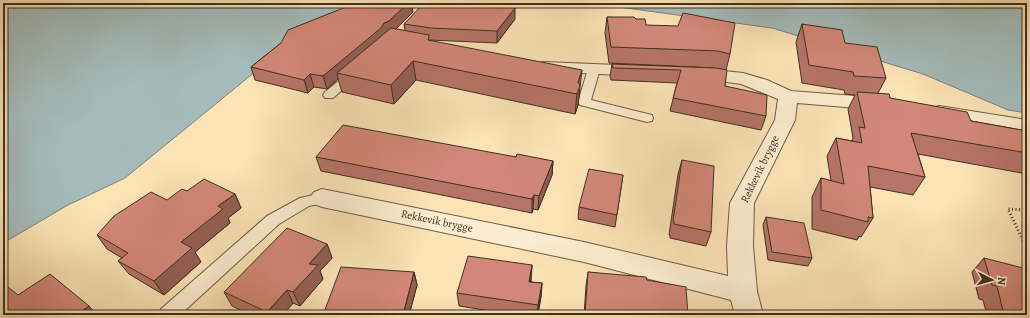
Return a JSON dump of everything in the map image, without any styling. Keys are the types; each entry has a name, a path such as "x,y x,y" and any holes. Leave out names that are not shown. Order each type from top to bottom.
{"street":[{"path":"528,65 660,71"},
{"path":"683,72 713,74 743,79 760,84 788,96 900,106"},
{"name":"Rekkevik brygge","path":"749,315 743,291 740,246 742,203 785,120 788,96"},
{"path":"923,109 1027,126"},
{"name":"Rekkevik brygge","path":"322,198 584,252 743,291"}],"lane":[{"path":"329,95 360,69"},
{"path":"594,69 584,102 647,118"},
{"name":"Rekkevik brygge","path":"167,315 273,220 305,202 322,198"}],"path":[{"path":"1027,210 1008,209 1027,249"}],"water":[{"path":"3,3 513,3 400,4 261,67 125,178 68,205 3,243"},
{"path":"590,3 1027,3 1027,113 1008,110 923,74 772,28"}],"building":[{"path":"356,3 408,3 389,21 384,23 381,28 323,76 310,74 304,80 251,67 281,43 288,30"},
{"path":"424,3 450,6 450,3 504,3 502,6 515,8 497,31 431,28 404,24"},
{"path":"683,13 735,23 730,54 718,51 611,47 607,17 634,17 636,19 645,19 646,25 678,26"},
{"path":"802,24 842,30 845,43 877,47 886,78 854,76 853,72 809,65"},
{"path":"391,28 429,35 428,40 582,70 578,82 580,85 577,94 413,61 391,85 337,73"},
{"path":"612,64 716,68 727,70 725,86 767,95 766,116 673,98 681,70 613,68"},
{"path":"857,92 889,94 890,98 967,112 971,121 1027,131 1027,153 911,133 925,177 868,166 873,218 868,217 868,222 821,210 821,178 844,184 836,138 862,143 859,127 865,128"},
{"path":"343,125 516,157 517,154 553,161 539,196 534,195 532,199 316,157"},
{"path":"682,160 714,166 711,232 674,224 673,221"},
{"path":"589,169 623,175 617,215 579,207"},
{"path":"204,179 235,194 218,206 223,209 181,242 192,248 154,281 118,261 128,253 97,235 114,216 151,192 167,200 182,189 187,191"},
{"path":"766,217 804,223 812,258 772,252"},
{"path":"287,228 327,244 309,264 318,265 293,292 287,290 267,312 224,292"},
{"path":"468,256 532,265 529,282 542,283 538,305 457,293"},
{"path":"984,258 1027,269 1027,315 1014,315 1003,311 997,286 992,285"},
{"path":"341,267 414,272 403,315 383,313 382,315 323,315"},
{"path":"588,272 646,277 647,280 686,287 688,315 585,315"},
{"path":"50,274 89,306 76,315 3,315 3,283 18,295"}]}
